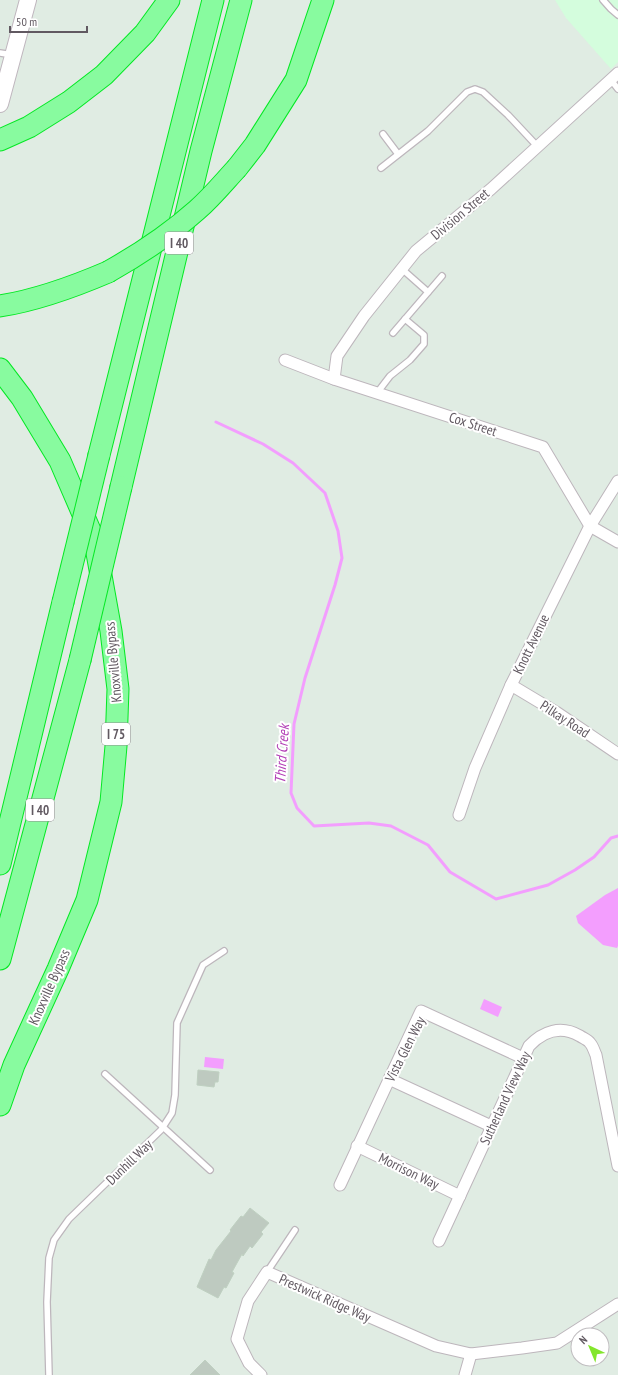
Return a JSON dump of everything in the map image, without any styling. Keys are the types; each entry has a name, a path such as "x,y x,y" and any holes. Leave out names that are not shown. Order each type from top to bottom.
{"highway":[{"path":"0,140 29,127 69,102 104,75 145,33 169,0"},
{"name":"I 40","path":"0,864 99,455 213,0"},
{"name":"I 40","path":"0,959 80,660 201,151 241,0"},
{"path":"9,305 60,291 108,272 137,255 177,227 201,206 237,168 260,139 296,80 323,0"},
{"name":"Knoxville Bypass","path":"0,369 22,398 60,461 95,542 111,631 118,689 116,746 111,802 87,900 58,969 14,1065 0,1105"}],"main road":[{"path":"0,104 6,54 28,0"}],"street":[{"name":"Division Street","path":"334,379 338,356 364,316 416,251 491,189 616,81"},
{"name":"Cox Street","path":"285,360 334,379 543,447 590,526 618,542"},
{"name":"Knott Avenue","path":"459,815 475,768 510,685 590,526 618,481"},
{"name":"Pilkay Road","path":"510,685 556,712 618,754"},
{"name":"Vista Glen Way","path":"340,1186 357,1146 421,1010 523,1058"},
{"name":"Sutherland View Way","path":"439,1241 529,1046 537,1037 548,1032 562,1030 577,1034 590,1042 596,1055 618,1166"},
{"path":"389,1079 491,1126"},
{"name":"Morrison Way","path":"357,1146 460,1196"},
{"name":"Prestwick Ridge Way","path":"261,1375 249,1363 237,1340 248,1301 267,1272 436,1346 471,1354 557,1343 618,1304"},
{"path":"465,1375 471,1354"}],"lane":[{"path":"603,0 618,15"},
{"path":"381,168 428,131 467,92 475,89 483,92 508,115 538,147"},
{"path":"382,134 398,154"},
{"path":"402,269 428,292"},
{"path":"393,333 442,276"},
{"path":"377,393 390,376 410,360 424,344 424,334 405,319"},
{"name":"Dunhill Way","path":"49,1375 49,1258 54,1240 70,1219 163,1127 172,1113 175,1095 177,1023 203,965 224,951"},
{"path":"105,1074 210,1170"},
{"path":"267,1272 295,1230"}],"shaded area":[{"path":"555,0 618,0 618,62 611,69 566,18"},
{"path":"618,888 617,948 603,945 578,923 576,916 605,895"},
{"path":"484,999 502,1007 498,1017 480,1009"},
{"path":"205,1057 224,1059 223,1069 204,1067"}],"building":[{"path":"198,1070 219,1072 218,1082 215,1082 214,1087 197,1085"},
{"path":"250,1208 269,1223 261,1232 263,1234 252,1248 250,1246 243,1256 242,1254 232,1272 234,1273 226,1288 224,1287 218,1298 197,1287 209,1259 211,1260 216,1250 231,1231 230,1230 241,1216 243,1217"},
{"path":"205,1360 220,1375 190,1375"}],"waterway":[{"name":"Third Creek","path":"216,422 263,444 293,463 325,493 338,531 342,558 335,585 305,678 294,724 291,793 297,808 314,826 369,823 391,826 428,845 450,872 496,899 548,885 575,870 594,857 611,838 618,836"}]}
